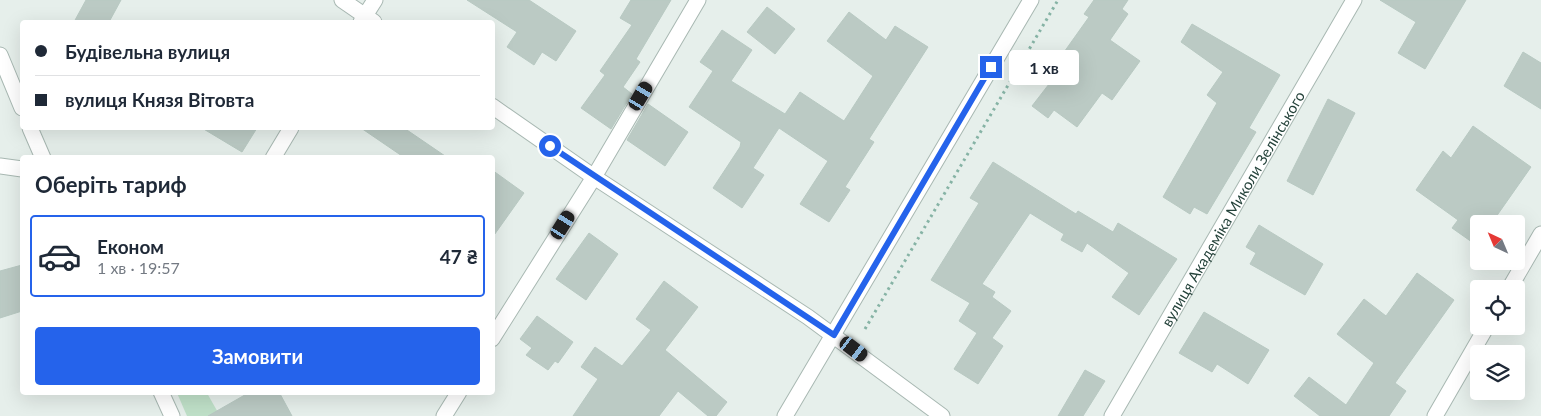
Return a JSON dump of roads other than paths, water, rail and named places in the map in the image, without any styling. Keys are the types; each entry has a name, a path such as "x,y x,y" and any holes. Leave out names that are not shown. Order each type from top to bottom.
{"street":[{"path":"342,0 367,20 375,0"},
{"path":"495,334 594,177 698,0"},
{"path":"785,416 1031,0"},
{"name":"вулиця Академіка Миколи Зелінського","path":"1112,416 1354,0"},
{"path":"0,55 20,103"},
{"path":"495,108 594,177 834,335 942,416"},
{"path":"31,130 42,155"},
{"path":"276,155 290,130"},
{"path":"0,166 20,169"},
{"path":"1514,280 1541,234"},
{"path":"1435,416 1482,335"},
{"path":"162,395 172,416"},
{"path":"444,416 457,395"}]}
